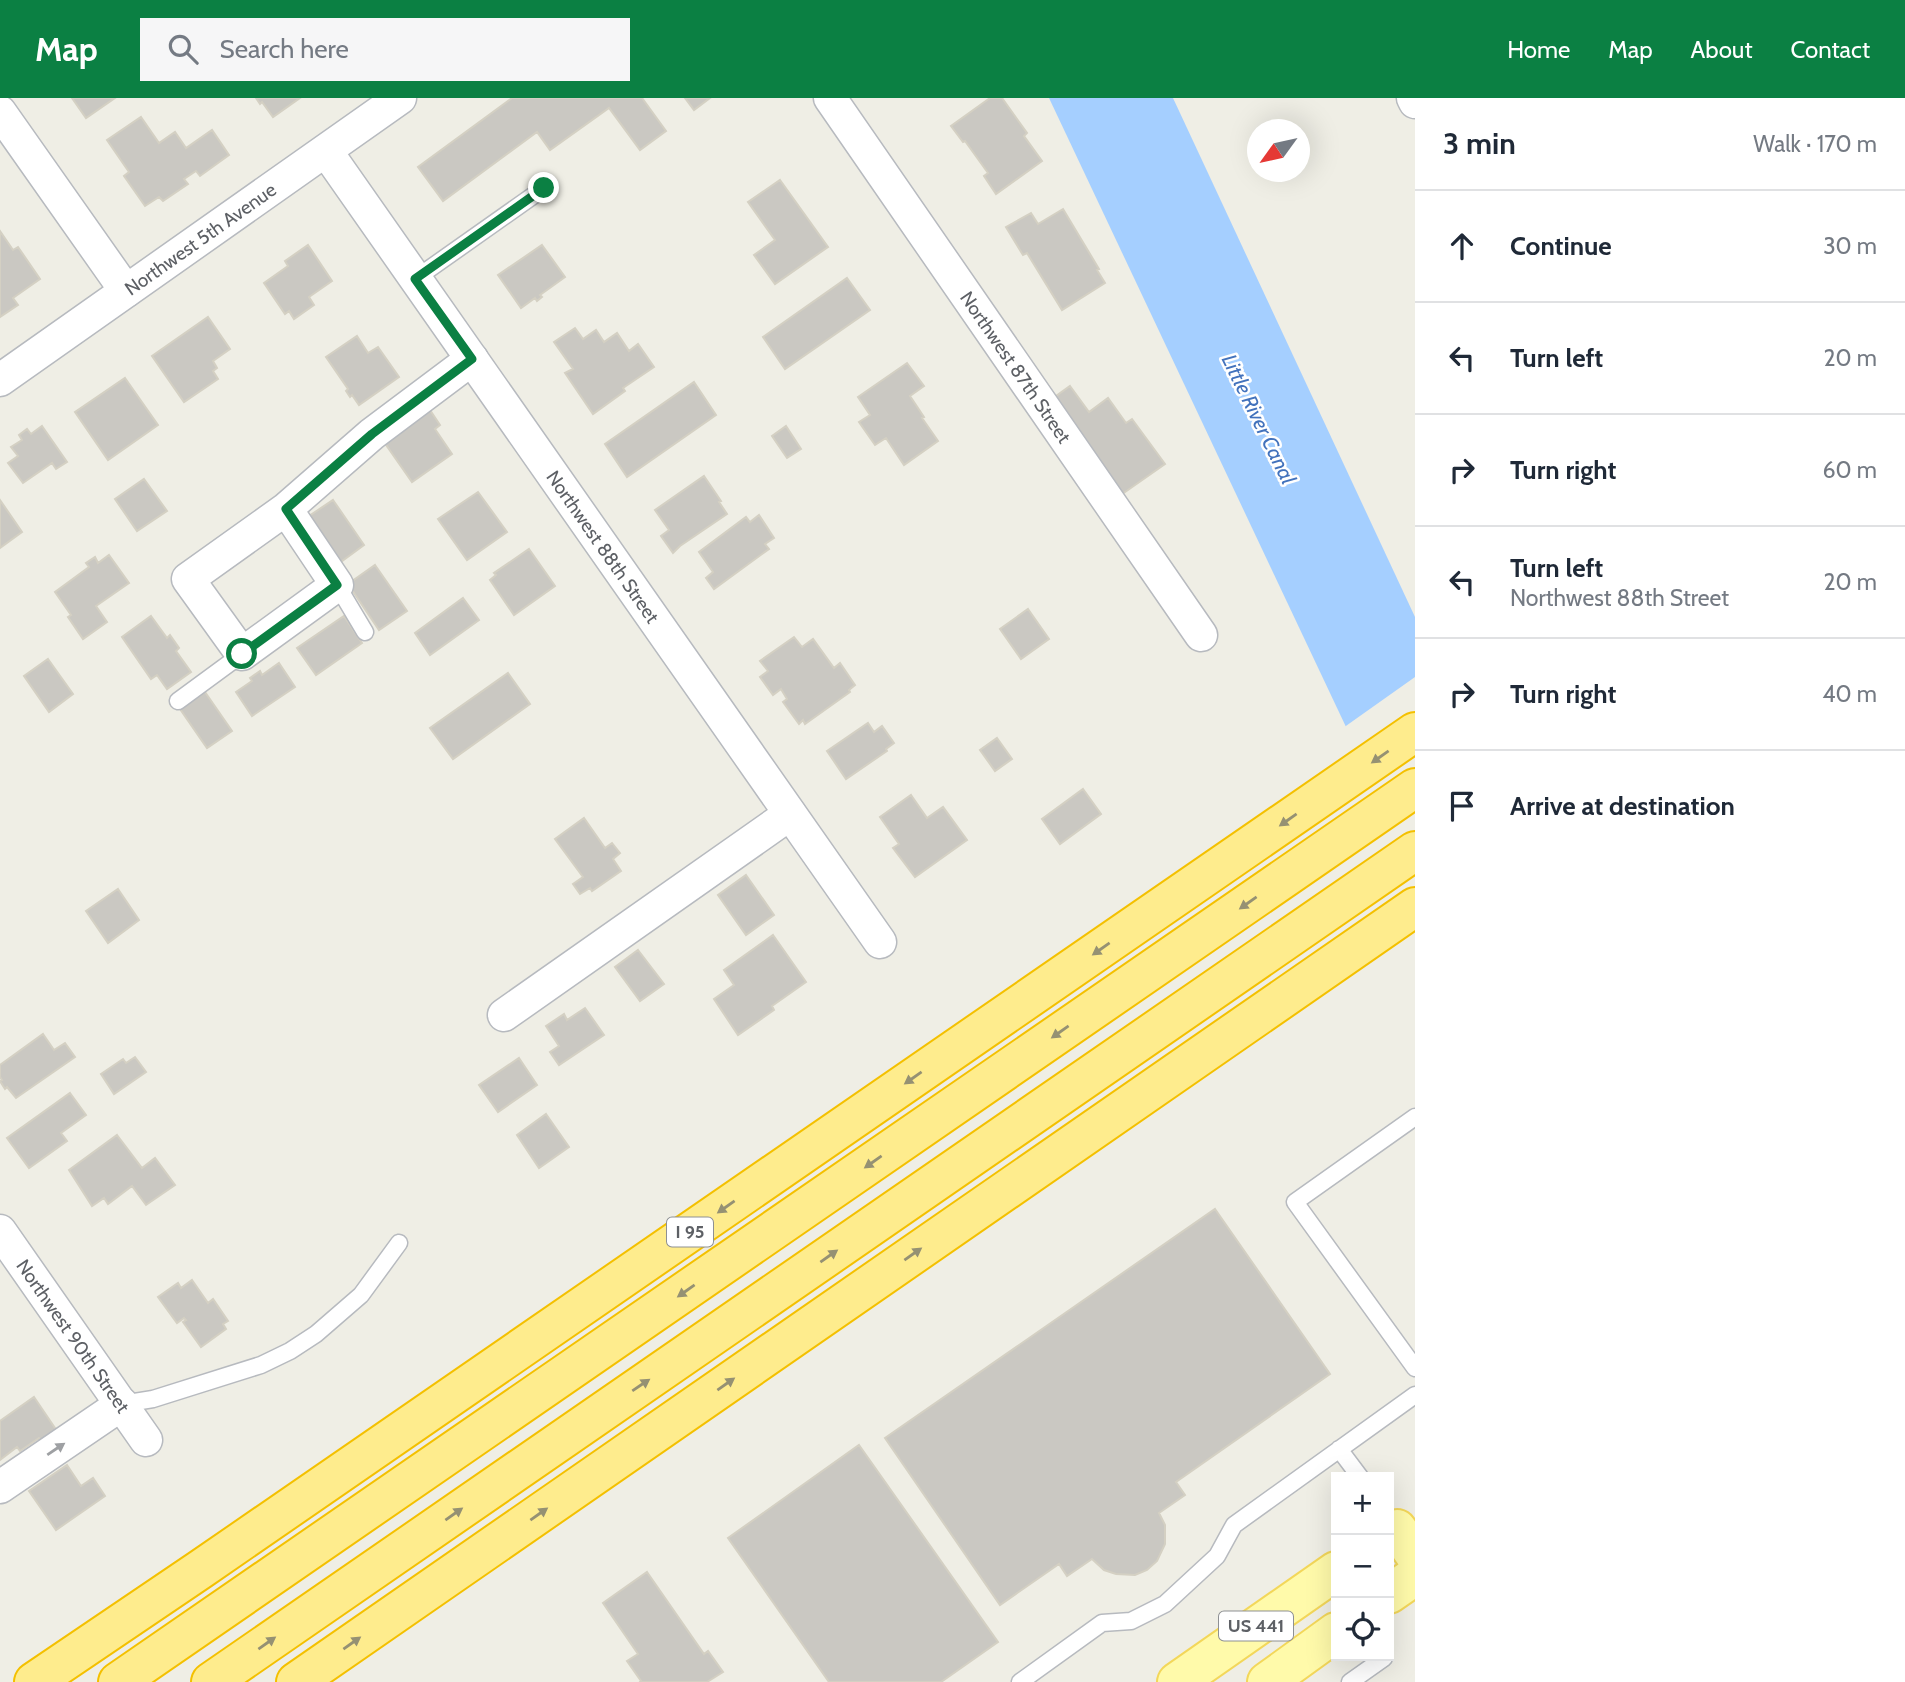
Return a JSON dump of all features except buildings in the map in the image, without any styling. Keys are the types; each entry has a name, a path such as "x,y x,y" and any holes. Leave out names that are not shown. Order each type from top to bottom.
{"highway":[{"name":"I 95","path":"34,1682 1415,732"},
{"path":"118,1682 1415,788"},
{"path":"211,1682 1401,861"},
{"path":"296,1682 1412,909"}],"main road":[{"name":"US 441","path":"1177,1682 1331,1574"},
{"path":"1394,1591 1415,1576"},
{"name":"US 441","path":"1272,1680 1331,1636"}],"street":[{"name":"Northwest 87th Street","path":"830,98 1201,635"},
{"name":"Northwest 5th Avenue","path":"0,380 397,99"},
{"path":"0,112 126,291"},
{"name":"Northwest 88th Street","path":"326,151 880,942"},
{"path":"286,509 337,585 242,654 188,579 286,509 372,434 472,359"},
{"path":"504,1015 790,814"},
{"name":"Northwest 90th Street","path":"5,1249 122,1405 145,1440"},
{"path":"0,1487 122,1405"}],"lane":[{"path":"415,279 544,188"},
{"path":"337,585 365,632"},
{"path":"178,701 242,654"},
{"path":"1415,1117 1295,1202 1415,1368"},
{"path":"122,1405 153,1399 261,1365 290,1351 316,1334 361,1295 400,1243"},
{"path":"1020,1682 1102,1623 1131,1621 1165,1604 1217,1556 1234,1525 1415,1395"},
{"path":"1339,1449 1356,1472"},
{"path":"1350,1682 1380,1661"}],"water":[{"name":"Little River Canal","path":"1049,98 1173,98 1415,617 1415,873"}],"pier":[{"path":"1415,677 1415,877 1343,728"}],"route":[{"path":"242,654 337,585 286,509 372,434 472,359 415,279 544,188"}]}
